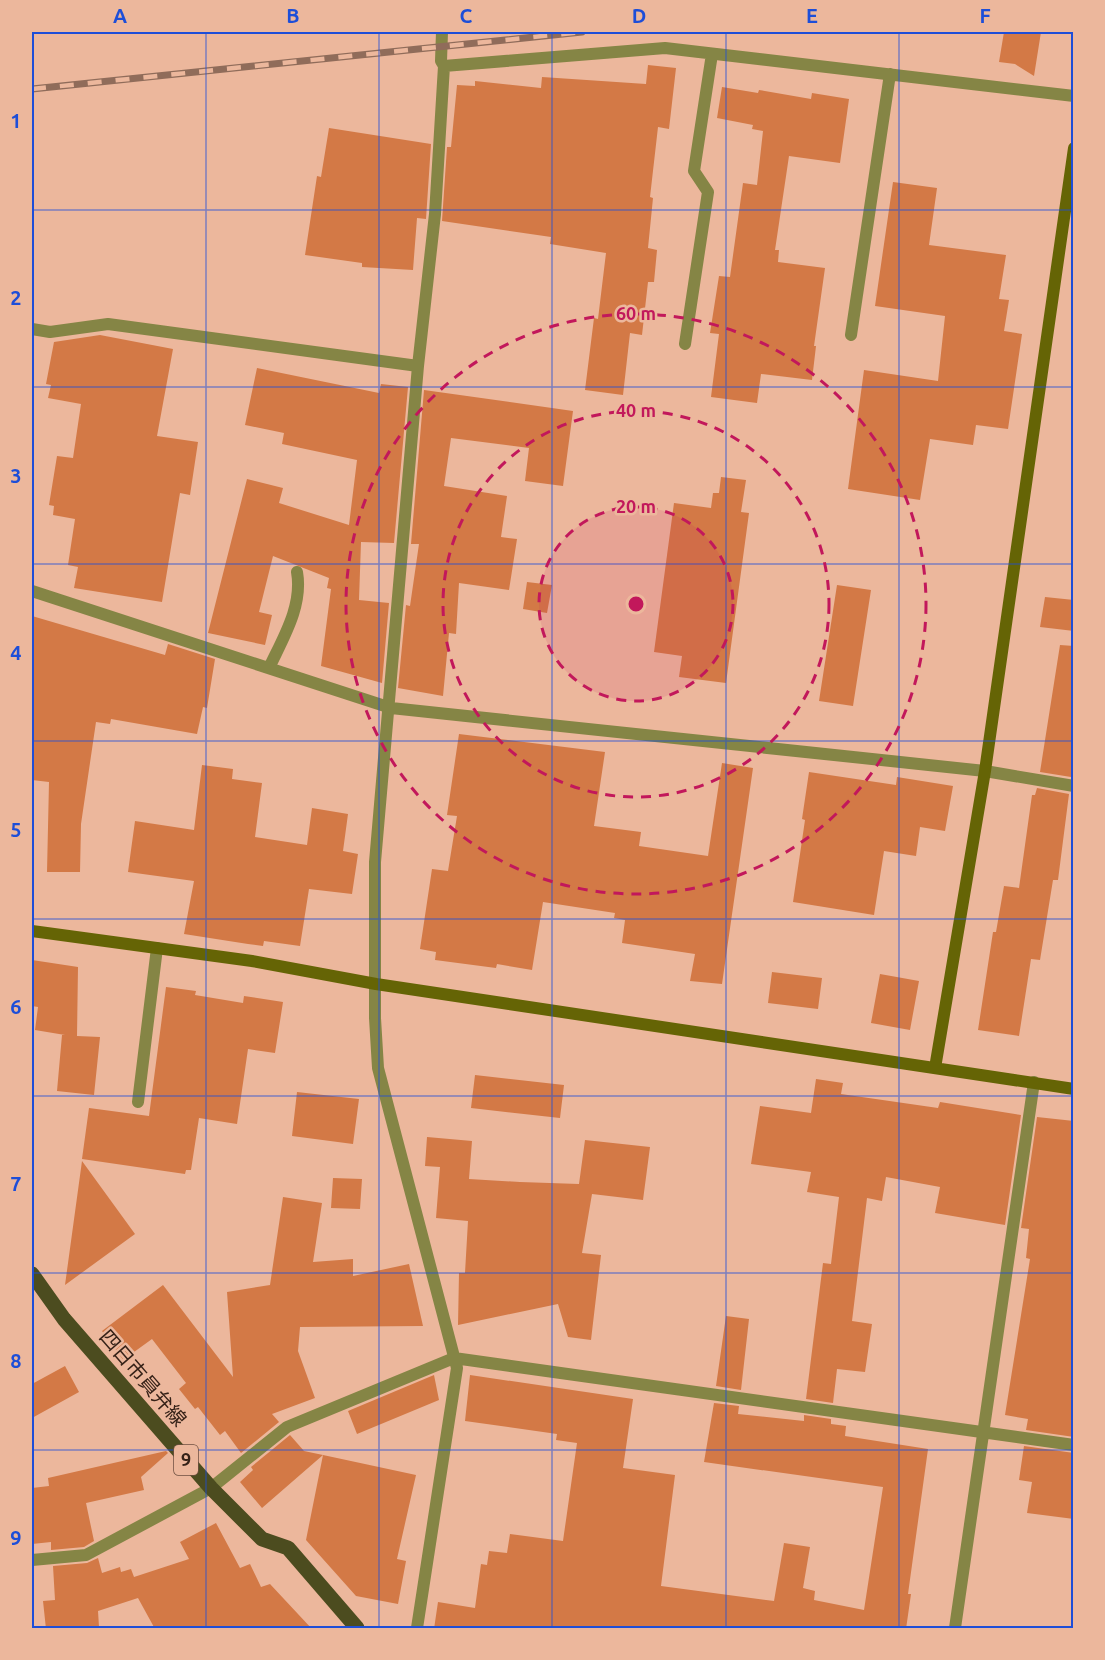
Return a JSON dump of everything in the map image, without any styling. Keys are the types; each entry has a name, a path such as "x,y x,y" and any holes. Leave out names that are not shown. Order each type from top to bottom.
{"main road":[{"name":"四日市員弁線","path":"32,1274 64,1319 211,1488 262,1539 288,1548 357,1629"}],"street":[{"path":"417,1629 457,1368 378,1068 375,1018 375,862 391,708 418,366 435,214 444,66 441,61 442,32"},
{"path":"444,66 665,48 1074,96"},
{"path":"685,344 708,192 694,171 712,54"},
{"path":"851,335 890,75"},
{"path":"935,1068 985,771 1074,148"},
{"path":"32,329 50,332 108,324 418,366"},
{"path":"269,668 294,612 299,584 297,572"},
{"path":"32,591 391,708 985,771 1074,786"},
{"path":"32,932 252,961 376,984 1074,1089"},
{"path":"138,1102 157,948"},
{"path":"955,1629 1034,1082"},
{"path":"32,1560 86,1555 211,1488 287,1426 454,1358 1074,1445"}],"building":[{"path":"1004,32 1041,32 1034,76 1015,64 999,62"},
{"path":"648,65 676,68 669,129 658,127 650,197 653,198 648,248 657,250 654,282 648,282 642,335 630,333 623,395 585,390 594,318 598,319 606,253 550,244 551,237 442,221 447,147 451,147 457,85 475,86 475,81 541,88 542,77 646,84"},
{"path":"722,87 758,93 759,90 811,99 812,93 849,99 840,163 789,156 775,250 779,250 778,262 825,268 814,346 816,346 812,380 761,374 757,403 711,397 719,334 710,333 719,276 730,277 743,183 757,185 763,131 752,129 753,125 717,118"},
{"path":"329,128 431,144 426,219 417,218 413,270 362,267 362,263 305,255 317,176 321,177"},
{"path":"893,182 937,188 929,245 1006,255 999,299 1009,300 1004,331 1022,334 1008,429 976,425 973,445 930,439 920,500 848,489 864,370 938,381 945,316 875,306"},
{"path":"100,335 173,349 157,436 198,442 190,495 180,493 162,602 74,588 78,567 68,565 75,519 53,515 54,506 49,505 57,456 73,458 81,404 48,398 51,385 46,384 54,342"},
{"path":"257,368 379,393 381,384 408,387 394,543 361,542 359,600 389,603 382,683 321,666 331,589 327,588 329,578 273,556 259,612 272,615 265,645 208,633 247,479 283,488 279,503 349,525 357,460 282,444 284,433 245,425"},
{"path":"424,390 573,411 563,486 525,481 529,448 451,438 444,486 507,496 501,537 517,539 509,590 459,583 456,634 449,633 443,696 398,688 406,605 410,606 419,544 411,544"},
{"path":"721,477 746,480 741,512 749,513 726,683 679,677 682,656 654,652 674,503 711,508 713,493 719,493"},
{"path":"527,582 552,585 547,613 523,609"},
{"path":"837,585 871,590 853,706 819,701"},
{"path":"1045,597 1074,600 1074,631 1040,627"},
{"path":"32,616 165,655 168,644 215,659 207,708 203,707 197,734 111,719 110,724 96,722 81,824 80,872 47,872 49,782 32,780"},
{"path":"1060,645 1074,646 1071,777 1040,772"},
{"path":"459,734 605,752 594,826 641,832 639,846 708,856 722,763 753,768 722,984 690,981 695,954 622,943 625,920 614,918 615,913 543,902 532,970 497,964 496,968 435,960 436,952 420,949 432,869 448,871 457,816 447,815"},
{"path":"202,765 233,769 232,779 262,783 255,837 307,845 312,808 348,814 343,851 358,854 352,894 309,889 300,946 264,941 263,946 184,934 194,881 128,872 135,821 194,830"},
{"path":"809,772 896,785 897,777 953,786 945,831 920,827 916,856 884,851 874,915 793,902 805,820 802,819"},
{"path":"1037,788 1069,794 1058,880 1053,880 1040,960 1031,959 1019,1036 978,1030 993,932 996,932 1004,886 1019,888 1032,795 1035,795"},
{"path":"32,960 78,967 77,1036 100,1037 94,1095 57,1091 62,1035 65,1035 35,1030 38,1007 32,1006"},
{"path":"772,972 822,978 818,1009 768,1003"},
{"path":"880,974 919,981 910,1030 871,1023"},
{"path":"166,987 196,991 195,995 243,1003 244,996 283,1002 275,1053 248,1049 237,1124 199,1118 191,1170 186,1170 185,1174 82,1159 89,1108 149,1116"},
{"path":"475,1075 564,1085 560,1118 471,1108"},
{"path":"816,1079 843,1083 841,1094 938,1108 940,1102 1021,1115 1005,1225 935,1213 940,1187 886,1177 882,1201 867,1198 852,1321 872,1324 865,1372 837,1369 833,1403 806,1399 823,1263 831,1264 839,1197 807,1192 811,1172 751,1164 760,1106 811,1113"},
{"path":"297,1092 359,1099 353,1144 292,1136"},
{"path":"1037,1117 1074,1121 1074,1437 1026,1430 1028,1419 1005,1415 1030,1259 1026,1258 1029,1229 1021,1228"},
{"path":"427,1137 472,1141 469,1179 520,1182 579,1184 585,1140 650,1147 643,1200 592,1194 582,1253 601,1255 591,1340 568,1337 558,1304 458,1325 459,1273 465,1273 468,1221 436,1218 440,1167 425,1166"},
{"path":"82,1161 135,1234 65,1285"},
{"path":"333,1178 362,1179 360,1209 331,1208"},
{"path":"283,1197 322,1203 313,1262 353,1259 353,1276 409,1264 423,1326 300,1327 298,1351 315,1398 272,1414 279,1422 241,1453 225,1431 220,1435 198,1407 195,1409 179,1389 186,1383 152,1339 123,1360 102,1331 163,1285 233,1377 227,1292 270,1285"},
{"path":"726,1316 749,1319 741,1390 716,1386"},
{"path":"65,1366 79,1392 32,1418 32,1384"},
{"path":"434,1375 439,1400 357,1434 348,1411"},
{"path":"470,1375 633,1399 623,1468 675,1475 661,1586 774,1601 784,1543 810,1547 803,1588 815,1591 814,1600 864,1610 883,1487 704,1462 714,1403 739,1406 738,1414 804,1421 804,1415 831,1419 831,1424 846,1426 845,1436 928,1449 908,1594 911,1594 906,1629 434,1629 438,1602 475,1608 481,1564 487,1565 489,1551 507,1553 510,1534 563,1541 577,1443 556,1440 557,1434 465,1421"},
{"path":"290,1435 304,1451 323,1455 262,1508 240,1482 253,1470 251,1467"},
{"path":"1024,1446 1074,1453 1074,1519 1027,1513 1032,1482 1019,1480"},
{"path":"166,1451 168,1453 141,1477 144,1490 86,1503 94,1541 84,1547 51,1550 51,1542 32,1544 32,1488 49,1486 48,1478"},
{"path":"323,1455 416,1475 397,1559 406,1561 398,1604 356,1596 306,1540"},
{"path":"216,1523 240,1568 250,1564 261,1587 270,1584 312,1629 155,1629 138,1598 98,1611 99,1627 46,1629 43,1601 55,1600 53,1566 87,1563 98,1558 102,1573 120,1567 121,1572 131,1569 134,1577 189,1559 180,1542"}],"railway":[{"path":"32,89 582,32"}]}
